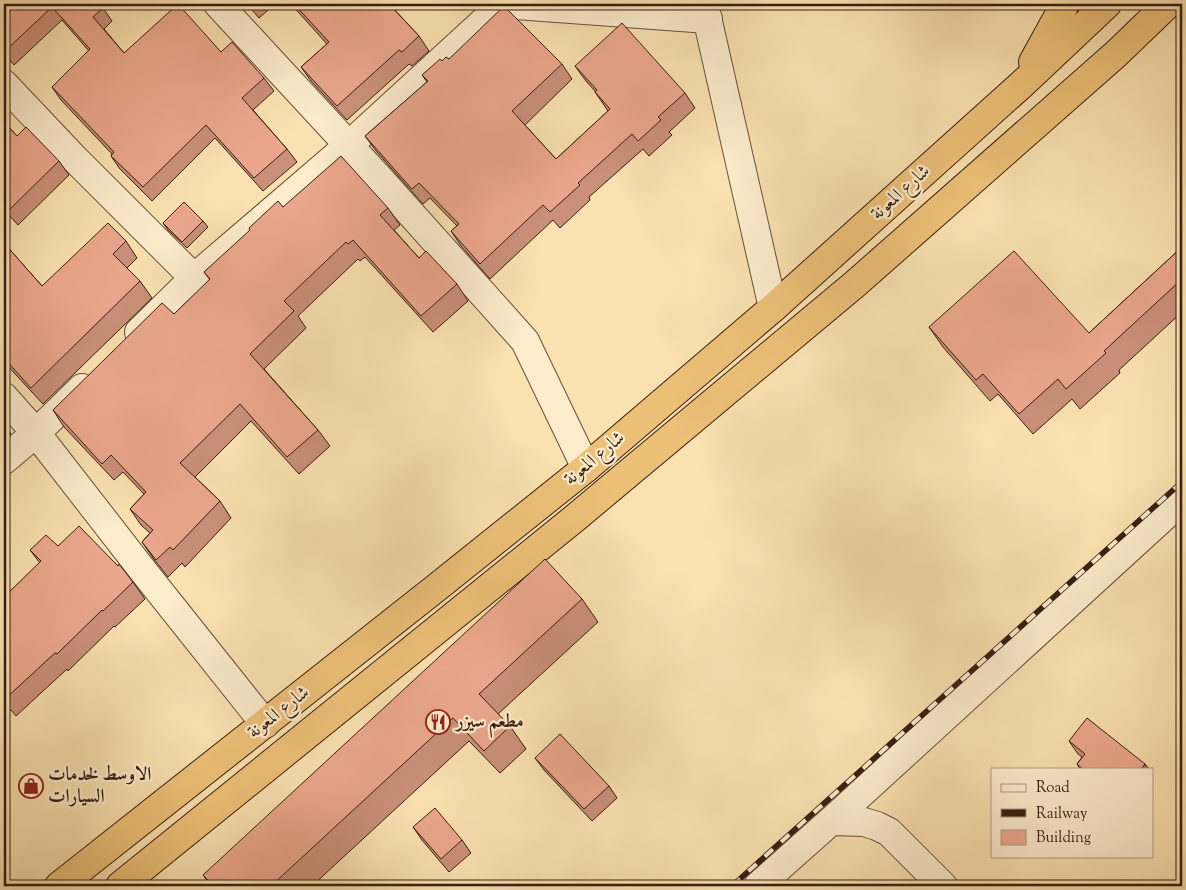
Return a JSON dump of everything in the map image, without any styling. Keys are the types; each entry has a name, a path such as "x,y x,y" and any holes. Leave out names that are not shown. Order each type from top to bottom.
{"highway":[{"path":"1020,85 1065,4"},
{"name":"شارع المعونة","path":"59,886 586,468 773,308 1107,4"},
{"name":"شارع المعونة","path":"120,886 575,518 855,284 1116,54 1168,4"}],"street":[{"path":"218,4 411,213 525,341 586,468"},
{"path":"118,352 194,278 348,146 502,4 706,12 773,308"},
{"path":"4,84 75,160 194,278"},
{"path":"4,460 36,433 98,372"},
{"path":"4,397 36,433 265,724"},
{"path":"758,886 1182,500"},
{"path":"831,821 864,822 889,832 943,886"}],"building":[{"path":"4,4 99,4 103,8 93,17 124,53 178,4 221,52 232,42 264,78 242,98 287,149 254,178 206,125 143,187 111,156 114,152 52,87 90,49 52,7 5,51"},
{"path":"294,4 389,4 419,36 402,52 399,50 337,106 301,67 329,42"},
{"path":"504,6 562,64 512,111 556,159 610,109 595,92 597,90 575,66 622,23 685,93 658,117 661,120 638,141 632,134 578,183 580,185 550,212 543,205 480,264 451,231 459,224 419,183 412,189 365,136 428,81 422,75 440,59 442,61 446,57 449,59"},
{"path":"4,122 17,136 26,127 59,161 8,211 4,206"},
{"path":"341,156 388,208 380,215 419,258 426,251 457,284 421,316 353,240 348,244 346,242 284,301 294,311 250,354 318,430 287,457 240,404 180,463 220,501 173,550 170,547 156,560 142,542 153,530 130,509 146,492 111,455 102,464 53,410 162,303 174,314 210,279 204,272 250,230 249,228 278,201 283,207"},
{"path":"184,202 203,221 182,242 163,223"},
{"path":"108,223 126,241 113,254 140,281 31,388 4,358 4,243 42,286"},
{"path":"1182,247 1182,279 1066,389 1058,379 1019,414 983,374 976,380 929,327 1014,251 1089,333"},
{"path":"79,526 118,566 119,564 133,582 57,654 55,653 5,699 4,597 41,561 30,550 46,535 58,546"},
{"path":"545,559 582,599 479,694 510,726 484,751 453,718 271,886 213,886 203,875"},
{"path":"1087,718 1145,764 1142,768 1082,768 1077,764 1085,754 1069,741"},
{"path":"560,734 609,786 584,809 535,758"},
{"path":"435,808 462,840 441,859 413,827"}],"railway":[{"path":"732,886 1182,482"}],"place":[{"name":"مطعم سيزر","path":"438,722"},
{"name":"الاوسط لخدمات السيارات","path":"31,786"}]}
